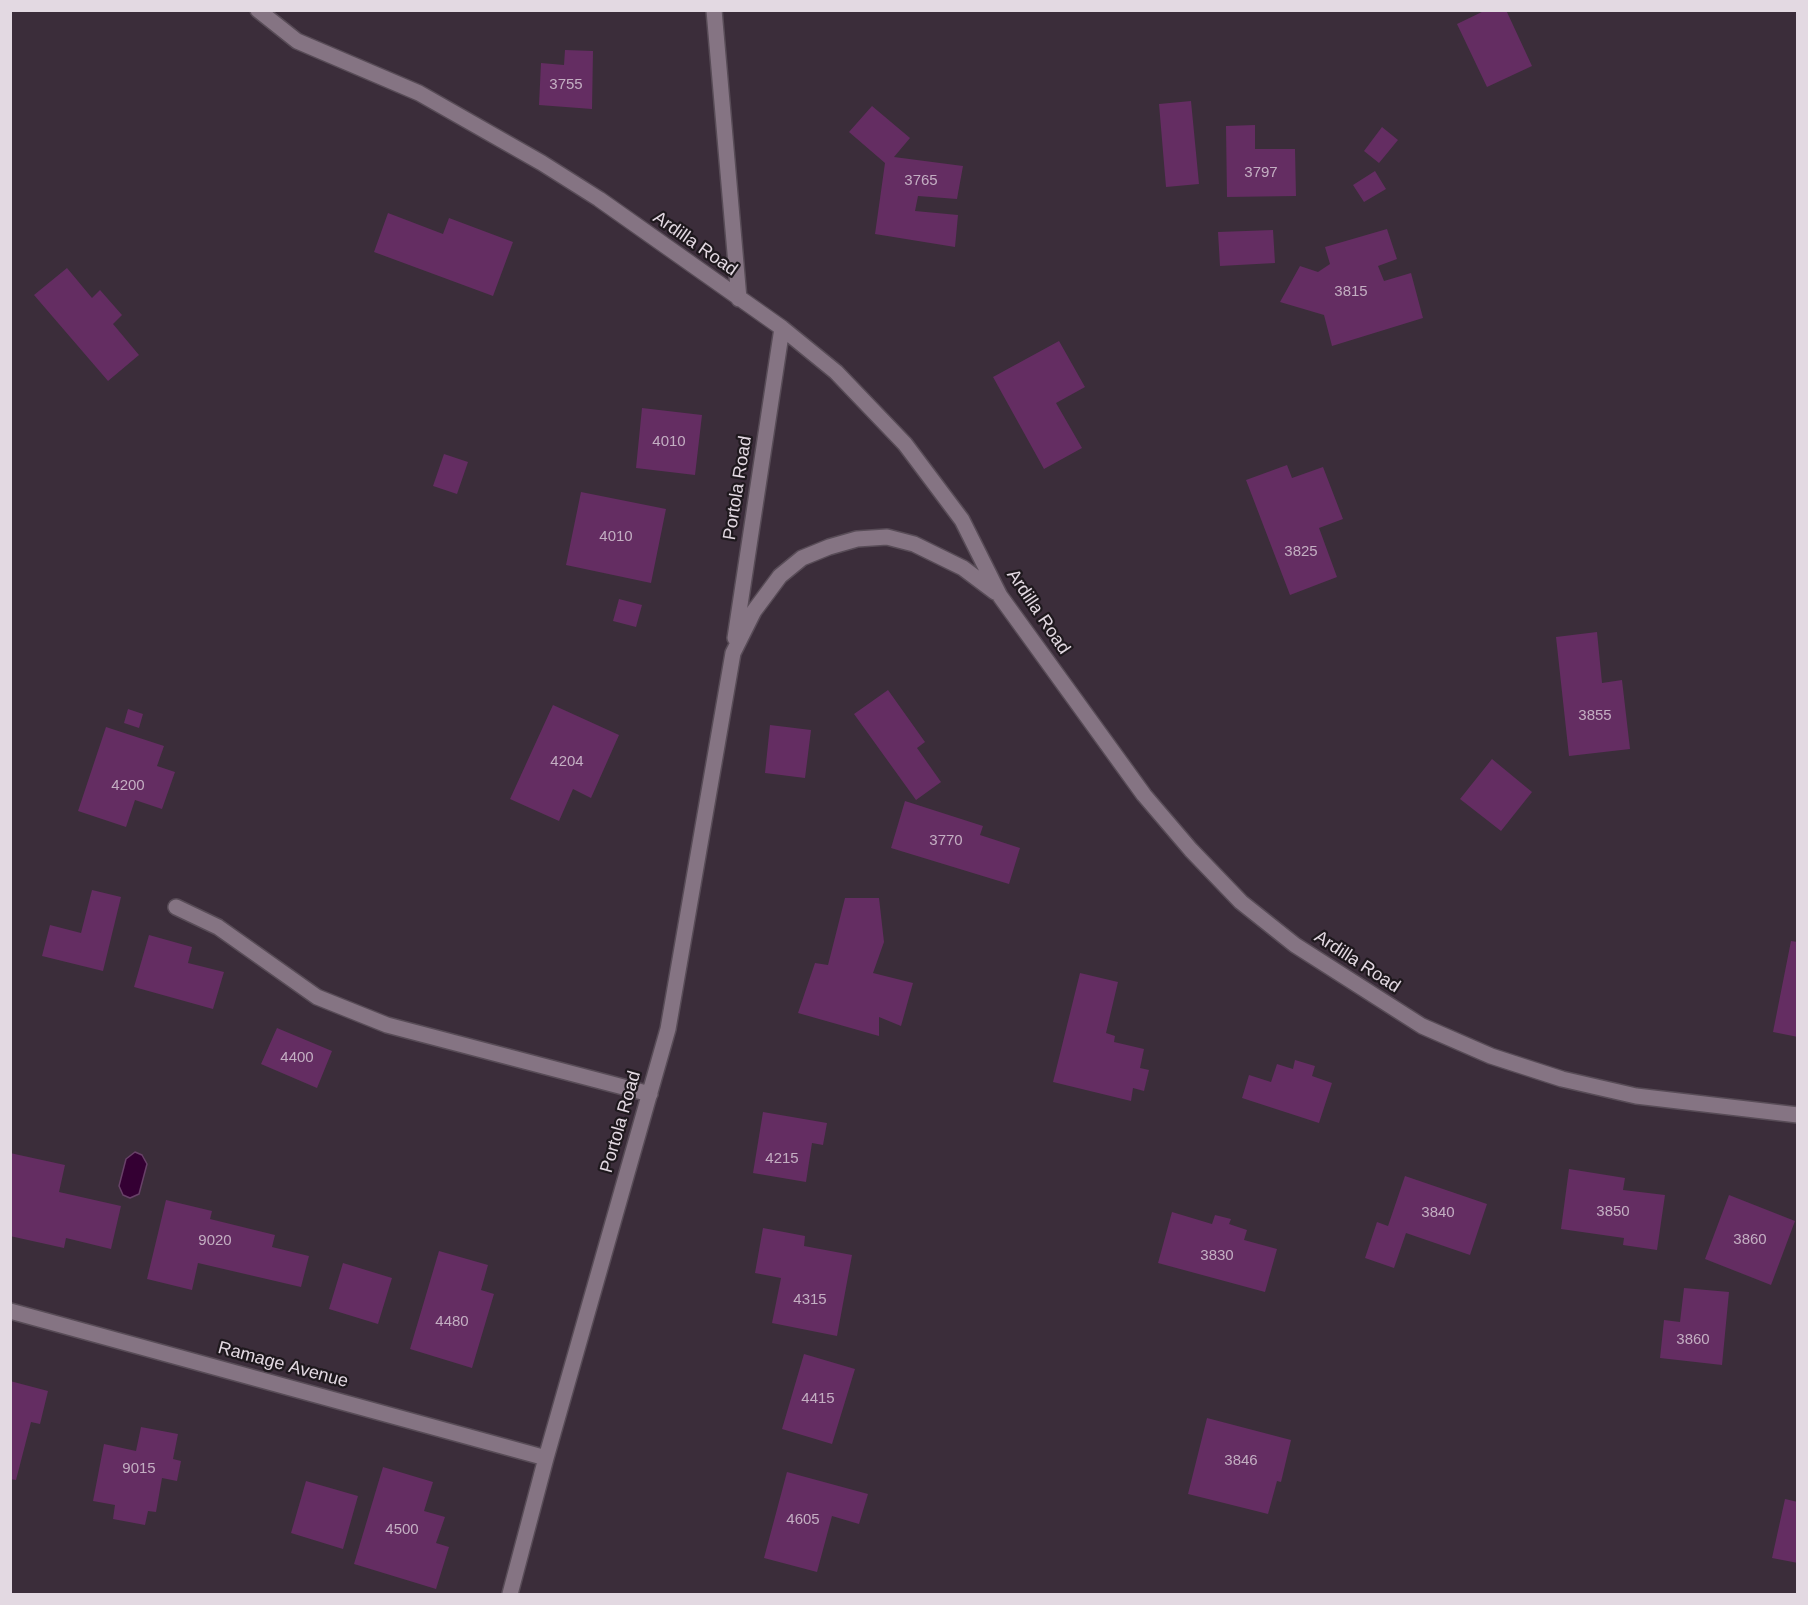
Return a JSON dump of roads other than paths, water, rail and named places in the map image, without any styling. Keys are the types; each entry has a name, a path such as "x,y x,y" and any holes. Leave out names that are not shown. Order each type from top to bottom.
{"street":[{"name":"Ardilla Road","path":"258,10 297,41 419,93 542,163 598,199 782,328 836,372 905,444 962,520 1000,596 1144,795 1191,850 1241,902 1295,945 1359,988 1422,1026 1491,1056 1562,1079 1636,1096 1797,1115"},
{"path":"714,10 739,299"},
{"name":"Portola Road","path":"510,1594 546,1458 668,1029 733,653 782,328"},
{"name":"Portola Road","path":"733,653 754,611 780,576 802,558 829,547 857,540 887,537 914,544 963,568 1000,596"},
{"path":"176,907 218,927 273,968 327,1001 387,1025 650,1094"},
{"name":"Ramage Avenue","path":"10,1311 546,1458"}]}
